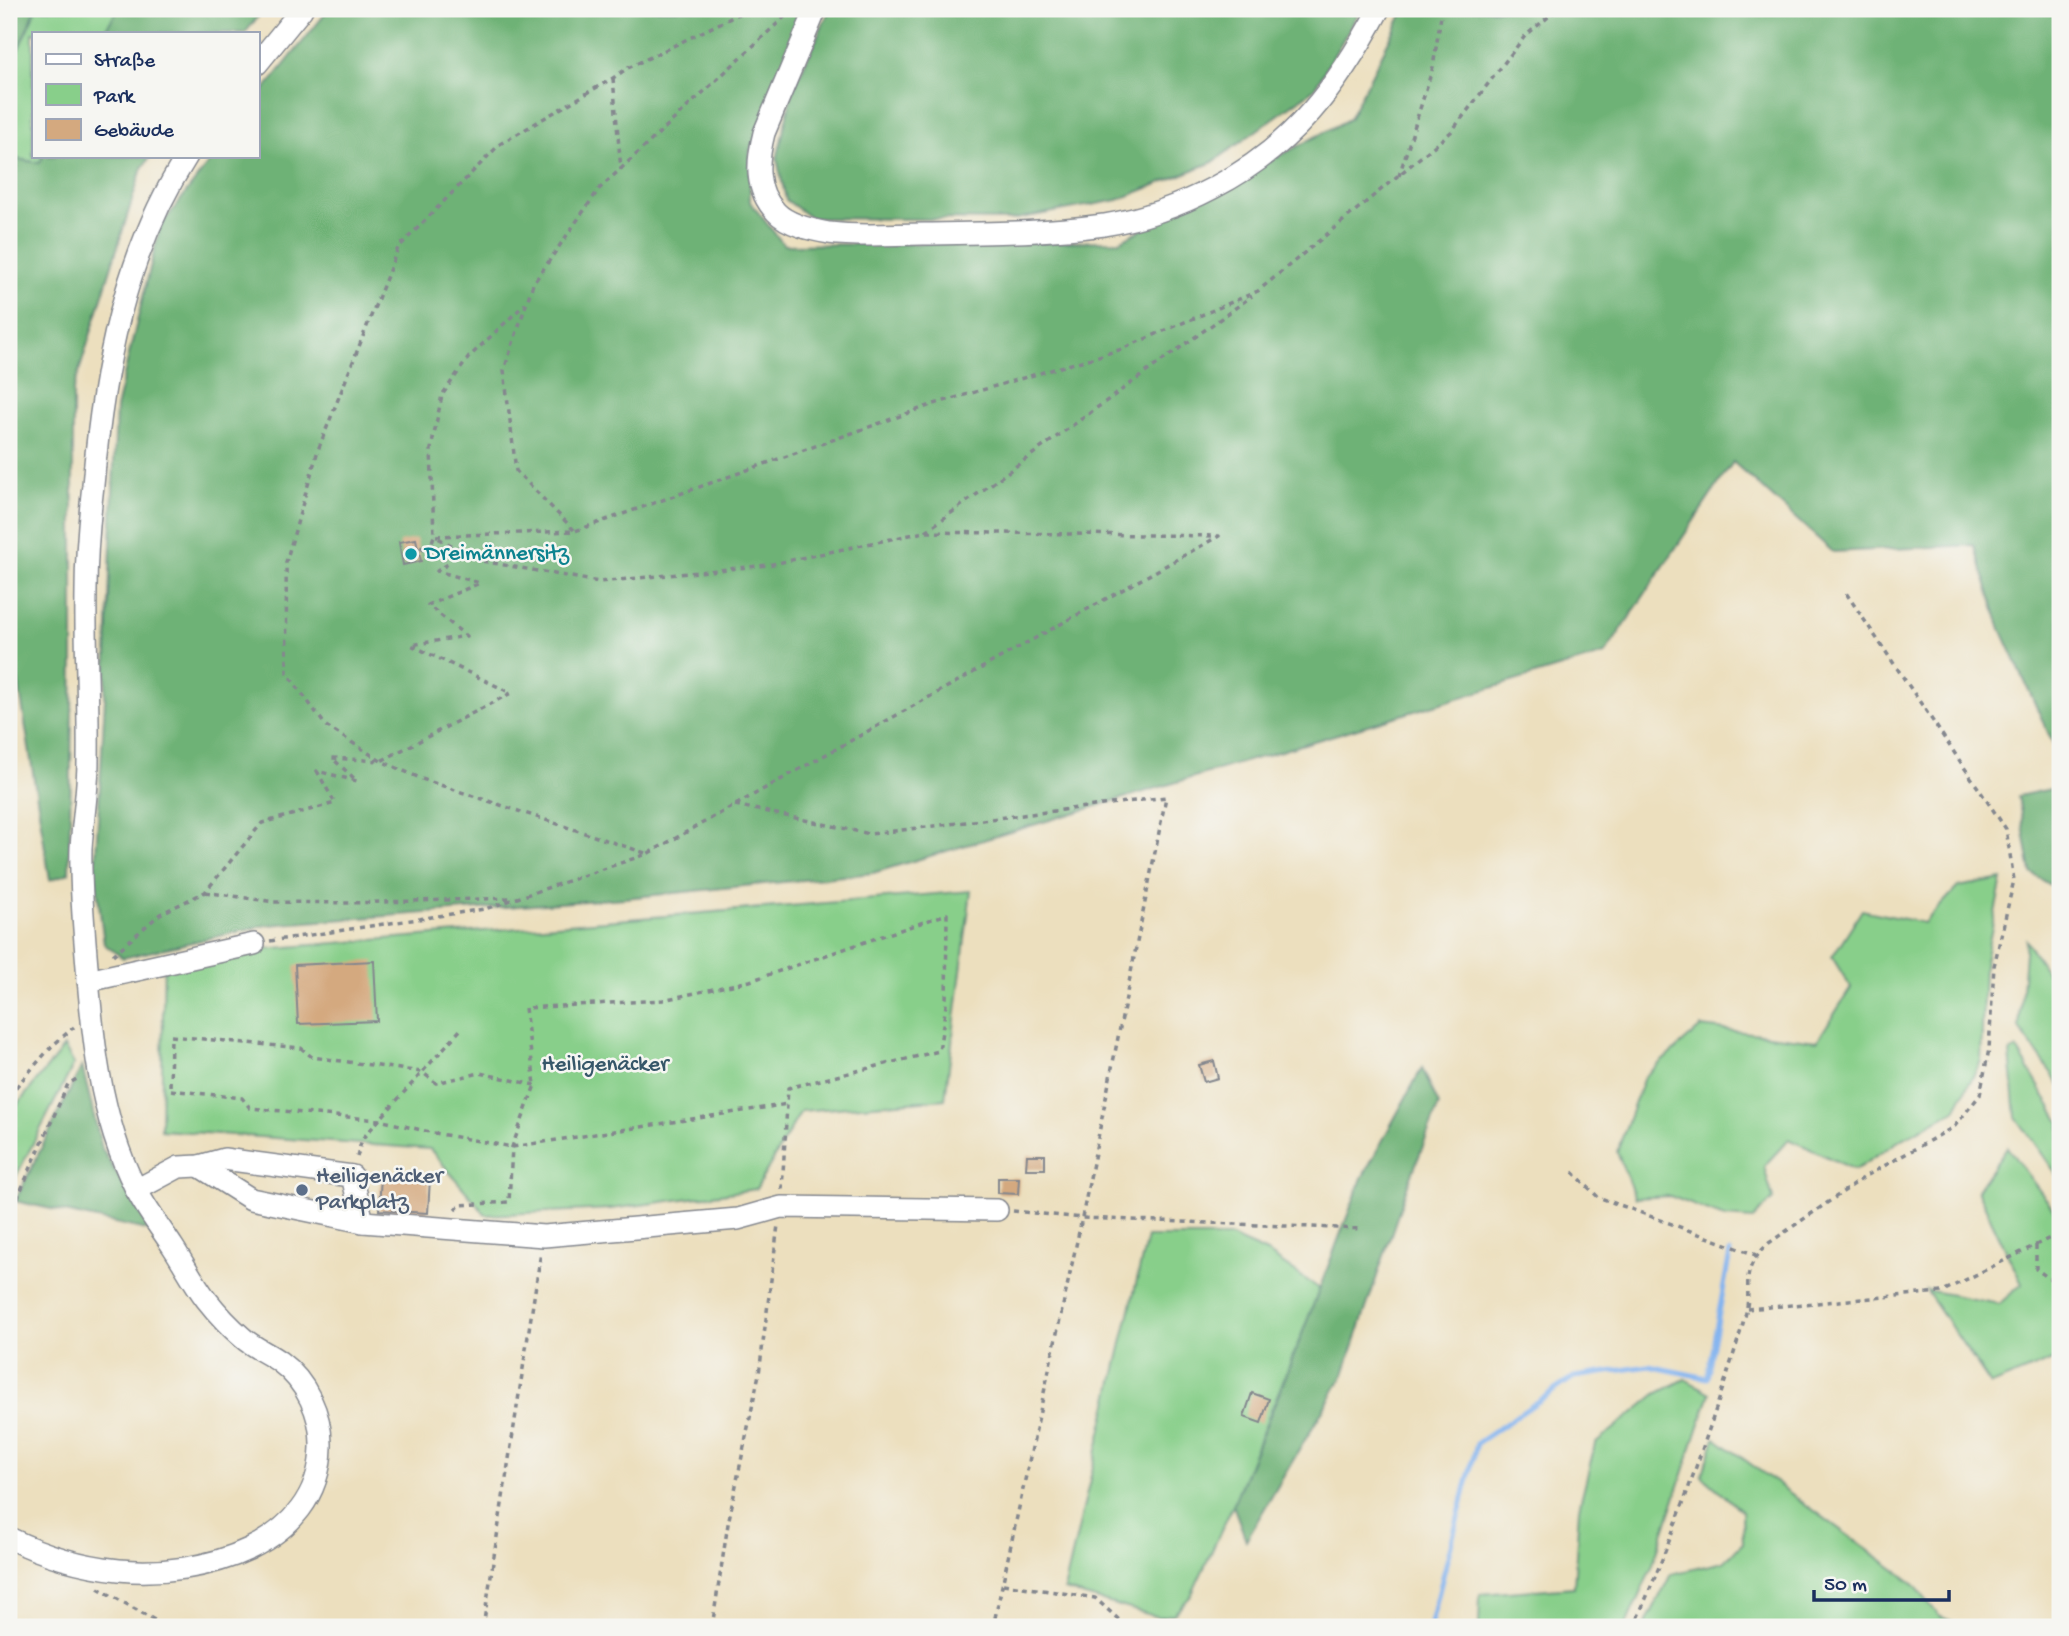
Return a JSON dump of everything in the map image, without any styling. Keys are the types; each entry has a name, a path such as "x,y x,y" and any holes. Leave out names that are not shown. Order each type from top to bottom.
{"street":[{"path":"259,62 302,9"},
{"path":"816,9 764,133 758,154 758,176 764,195 777,213 791,222 830,233 853,235 1067,229 1143,216 1179,204 1214,188 1247,168 1278,145 1306,118 1331,89 1353,57 1379,9"},
{"path":"9,1538 34,1550 87,1566 158,1571 212,1562 254,1547 294,1517 307,1500 320,1466 320,1427 307,1391 282,1364 245,1340 206,1299 136,1190 107,1118 88,981 81,889 81,845 88,784 85,587 96,448 117,320 134,263 155,214 186,158"},
{"path":"88,981 254,944"},
{"path":"136,1190 179,1167 199,1166 224,1159 352,1176 363,1222"},
{"path":"199,1166 251,1199 363,1222 544,1236 738,1219 781,1207 997,1210"}],"path":[{"path":"647,854 422,779 381,761 326,726 287,673 286,562 318,450 398,248 500,144 628,68 749,9"},
{"path":"575,531 516,471 504,370 533,284 599,189 793,9"},
{"path":"1399,177 1433,66 1442,9"},
{"path":"924,532 1258,291 1399,177 1451,132 1525,36 1558,9"},
{"path":"613,78 621,171"},
{"path":"434,536 575,531 934,404 1119,350 1258,291"},
{"path":"420,547 429,551 434,536 430,449 442,395 469,357 527,302"},
{"path":"254,944 485,909 647,854 1219,536 924,532 768,565 599,582 482,561 434,536"},
{"path":"88,981 126,941 160,914 205,892 262,823 335,803 317,771 357,781 332,758 381,761 511,692 411,645 466,636 428,605 480,583 437,571 448,564 431,545"},
{"path":"1633,1627 1652,1588 1717,1411 1747,1310 1747,1273 1756,1255 1769,1243 1866,1176 1954,1127 1980,1096 1989,1049 1994,966 2014,880 2006,829 1846,593"},
{"path":"735,805 870,834 1166,796 1082,1218 993,1627"},
{"path":"205,892 274,902 349,903 519,898"},
{"path":"436,1228 460,1205 509,1202 512,1147 536,1085 525,1008 663,1000 750,981 947,914 946,1004 939,1051 788,1088 781,1207 759,1374 728,1524 712,1627"},
{"path":"9,1095 70,1029 92,1019"},
{"path":"362,1139 461,1028"},
{"path":"536,1085 480,1073 436,1083 422,1072 312,1057 301,1048 171,1036 170,1090 242,1098 250,1108 379,1120 512,1147 788,1104"},
{"path":"9,1217 68,1084 98,1064"},
{"path":"1573,1172 1598,1197 1756,1255"},
{"path":"997,1210 1082,1218 1362,1228"},
{"path":"1747,1310 1941,1292 2060,1233"},
{"path":"482,1627 544,1236"},
{"path":"2036,1245 2036,1269 2060,1286"},
{"path":"87,1566 93,1585 167,1627"},
{"path":"1003,1584 1096,1598 1128,1627"}],"green space":[{"path":"9,9 36,9 9,70"},
{"path":"36,9 119,9 104,32 32,32 32,158 42,158 41,163 9,158 9,70"},
{"path":"119,9 264,9 246,32 104,32"},
{"path":"329,9 806,9 750,151 750,202 784,245 1120,241 1349,119 1405,9 2060,9 2060,759 2001,629 1974,545 1833,552 1733,462 1605,654 873,873 625,898 267,925 123,958 104,944 95,871 106,682 116,408 160,227 212,158 259,158 259,96"},
{"path":"830,9 1361,9 1314,89 1213,162 1118,200 1011,220 811,218 786,200 777,159 793,89"},
{"path":"9,158 40,163 42,158 150,158 142,168 73,391 73,660 69,873 50,880 9,622"},
{"path":"2060,787 2060,891 2031,873 2018,796"},
{"path":"2002,879 1984,966 1981,1061 1955,1110 1897,1142 1855,1170 1789,1139 1764,1166 1773,1199 1753,1219 1724,1217 1670,1196 1635,1198 1617,1152 1644,1077 1701,1027 1817,1041 1851,988 1832,957 1862,910 1924,923 1958,887"},
{"name":"Heiligenäcker","path":"971,891 945,1099 801,1111 756,1189 611,1209 486,1215 430,1149 161,1130 164,957"},
{"path":"2026,940 2060,994 2060,1085 2019,1028"},
{"path":"64,1047 74,1064 9,1190 9,1115"},
{"path":"2017,1049 2060,1122 2060,1179 2016,1117 2010,1053"},
{"path":"82,1066 102,1149 151,1231 15,1201"},
{"path":"1422,1068 1439,1105 1407,1187 1344,1374 1246,1540 1233,1505 1362,1178"},
{"path":"2007,1147 2060,1218 2060,1360 2057,1358 1991,1385 1926,1290 1999,1304 2022,1284 1977,1190"},
{"path":"1147,1237 1231,1237 1269,1254 1320,1289 1233,1505 1191,1596 1174,1614 1158,1617 1064,1590"},
{"path":"1685,1379 1710,1393 1652,1567 1625,1627 1479,1627 1480,1594 1574,1587 1579,1508 1595,1444 1656,1394"},
{"path":"1715,1438 1913,1583 1939,1616 1965,1627 1644,1627 1671,1574 1723,1562 1743,1543 1742,1511 1702,1476"}],"building":[{"name":"Dreimännersitz","path":"416,539 421,561 403,565 399,542"},
{"path":"374,961 377,1021 298,1024 295,965"},
{"path":"1214,1061 1218,1078 1204,1082 1199,1065"},
{"path":"1027,1155 1045,1155 1045,1169 1026,1169"},
{"path":"381,1175 430,1178 428,1213 379,1210"},
{"path":"998,1178 1019,1178 1018,1194 998,1193"},
{"path":"1252,1393 1269,1399 1261,1423 1244,1417"}],"waterway":[{"path":"1430,1627 1477,1443 1574,1377 1649,1366 1707,1378 1730,1253"}],"place":[{"name":"Dreimännersitz","path":"411,554"},
{"name":"Heiligenäcker Parkplatz","path":"302,1190"}]}
